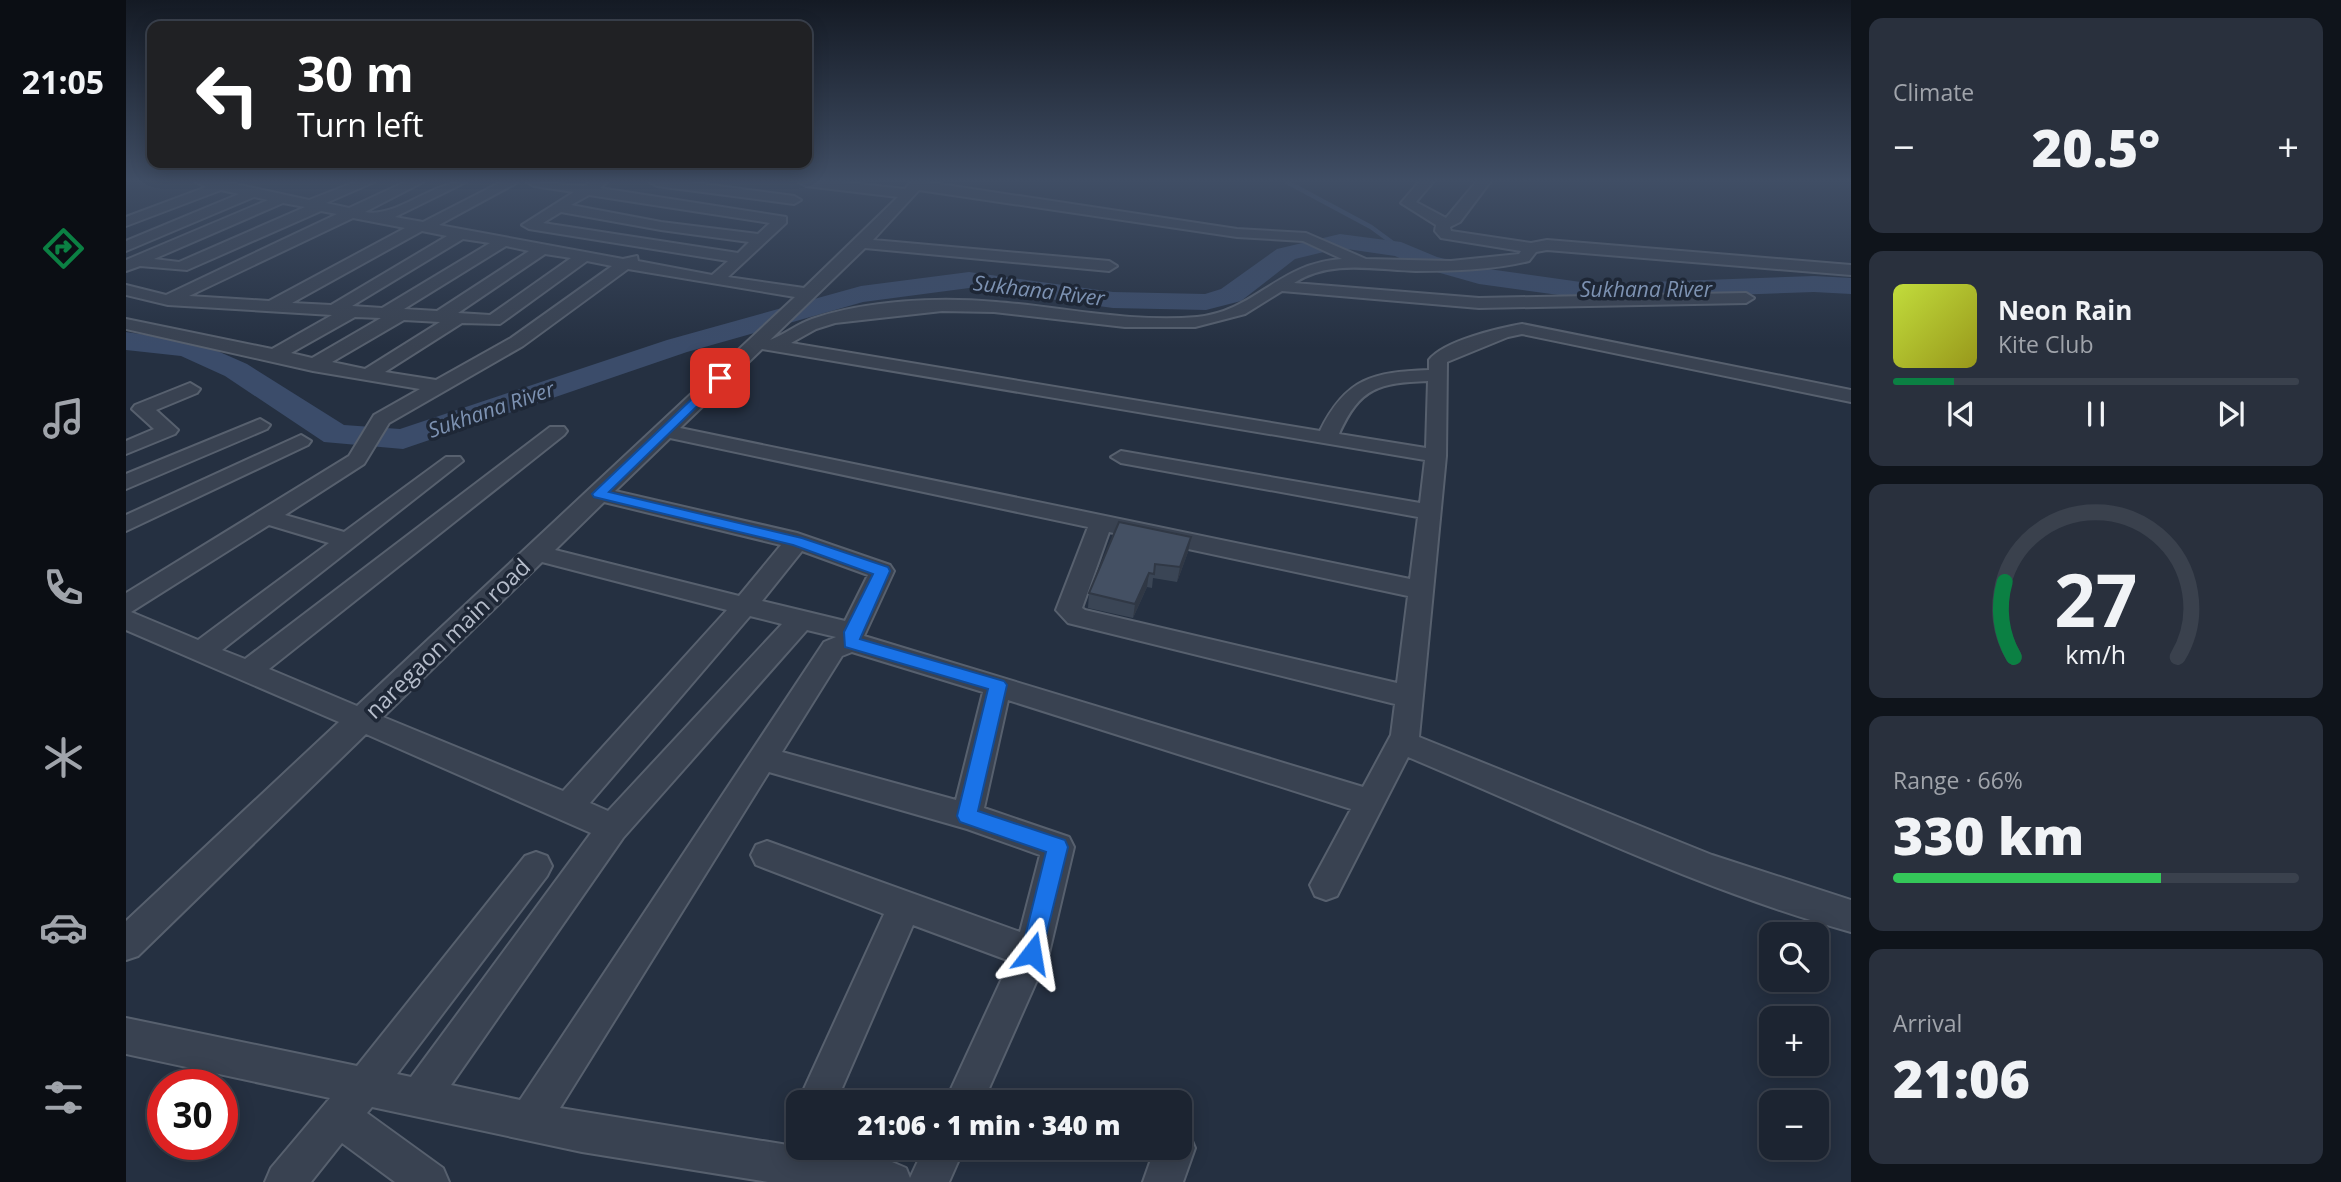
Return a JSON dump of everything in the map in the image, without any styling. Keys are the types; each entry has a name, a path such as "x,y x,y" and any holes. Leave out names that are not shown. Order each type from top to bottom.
{"street":[{"path":"126,246 147,237"},
{"path":"132,263 194,237"},
{"path":"132,263 181,267 246,237"},
{"path":"168,300 299,237"},
{"path":"272,306 401,237"},
{"path":"274,356 455,237"},
{"path":"477,237 808,294"},
{"path":"604,237 741,258"},
{"path":"747,237 761,239"},
{"path":"767,341 792,310 867,237"},
{"path":"1306,237 1364,263"},
{"path":"1458,237 1531,248 1547,245 1851,270"},
{"path":"715,280 761,239"},
{"path":"313,365 503,242"},
{"path":"862,243 1109,266"},
{"path":"126,605 269,518 357,460 381,419 517,342 653,245"},
{"path":"767,341 818,321 936,306 1011,307 1123,322 1197,322 1238,311 1307,269 1336,263 1420,266 1515,260 1527,256 1531,248"},
{"path":"368,375 542,249"},
{"path":"126,290 168,300 494,320 583,257"},
{"path":"1278,286 1479,303 1746,298"},
{"path":"195,338 250,305"},
{"path":"126,324 313,365 439,386"},
{"path":"1326,885 1402,743 1411,697 1436,456 1438,360 1446,354 1504,332 1522,329 1851,396"},
{"path":"767,341 1436,456"},
{"name":"naregaon main road","path":"126,944 665,431 767,341"},
{"path":"1327,438 1340,407 1365,385 1402,376 1436,374"},
{"path":"134,404 190,389"},
{"path":"126,448 168,430 134,404"},
{"path":"126,482 260,425"},
{"path":"249,671 557,431"},
{"path":"665,431 1420,590"},
{"path":"126,524 301,441"},
{"path":"1121,457 1429,512"},
{"path":"202,652 453,461"},
{"path":"529,1121 833,649 851,637 882,571 797,541 599,494"},
{"path":"269,518 348,541"},
{"path":"1101,523 1069,610 1077,617 1411,697"},
{"path":"568,807 745,606 797,541"},
{"path":"537,553 801,620 1370,802"},
{"path":"419,1098 612,828 801,620"},
{"path":"132,630 202,652 363,718 612,828"},
{"path":"967,816 998,685"},
{"path":"1402,743 1706,867 1814,906 1851,916"},
{"path":"762,758 967,816 1058,847 1032,953 969,1090"},
{"path":"767,855 1032,953"},
{"path":"285,1182 364,1087 536,866"},
{"path":"822,1090 905,905"},
{"path":"126,1037 529,1121 786,1154"},
{"path":"339,1117 409,1176"},
{"path":"811,1160 892,1182"},
{"path":"929,1182 939,1160"},
{"path":"1163,1182 1171,1160"}],"building":[{"path":"1119,522 1191,537 1180,567 1155,564 1154,574 1149,573 1135,604 1089,593"}],"waterway":[{"path":"1385,237 1401,249"},
{"name":"Sukhana River","path":"126,341 187,348 236,370 336,435 403,439 677,346 861,294 969,280 1113,300 1206,302 1231,295 1286,254 1340,241 1401,249 1428,262 1479,276 1595,292 1814,284 1851,286"}],"route":[{"path":"720,378 599,494 797,541 882,571 852,632 851,642 998,685 967,816 1058,847 1032,953"}]}
